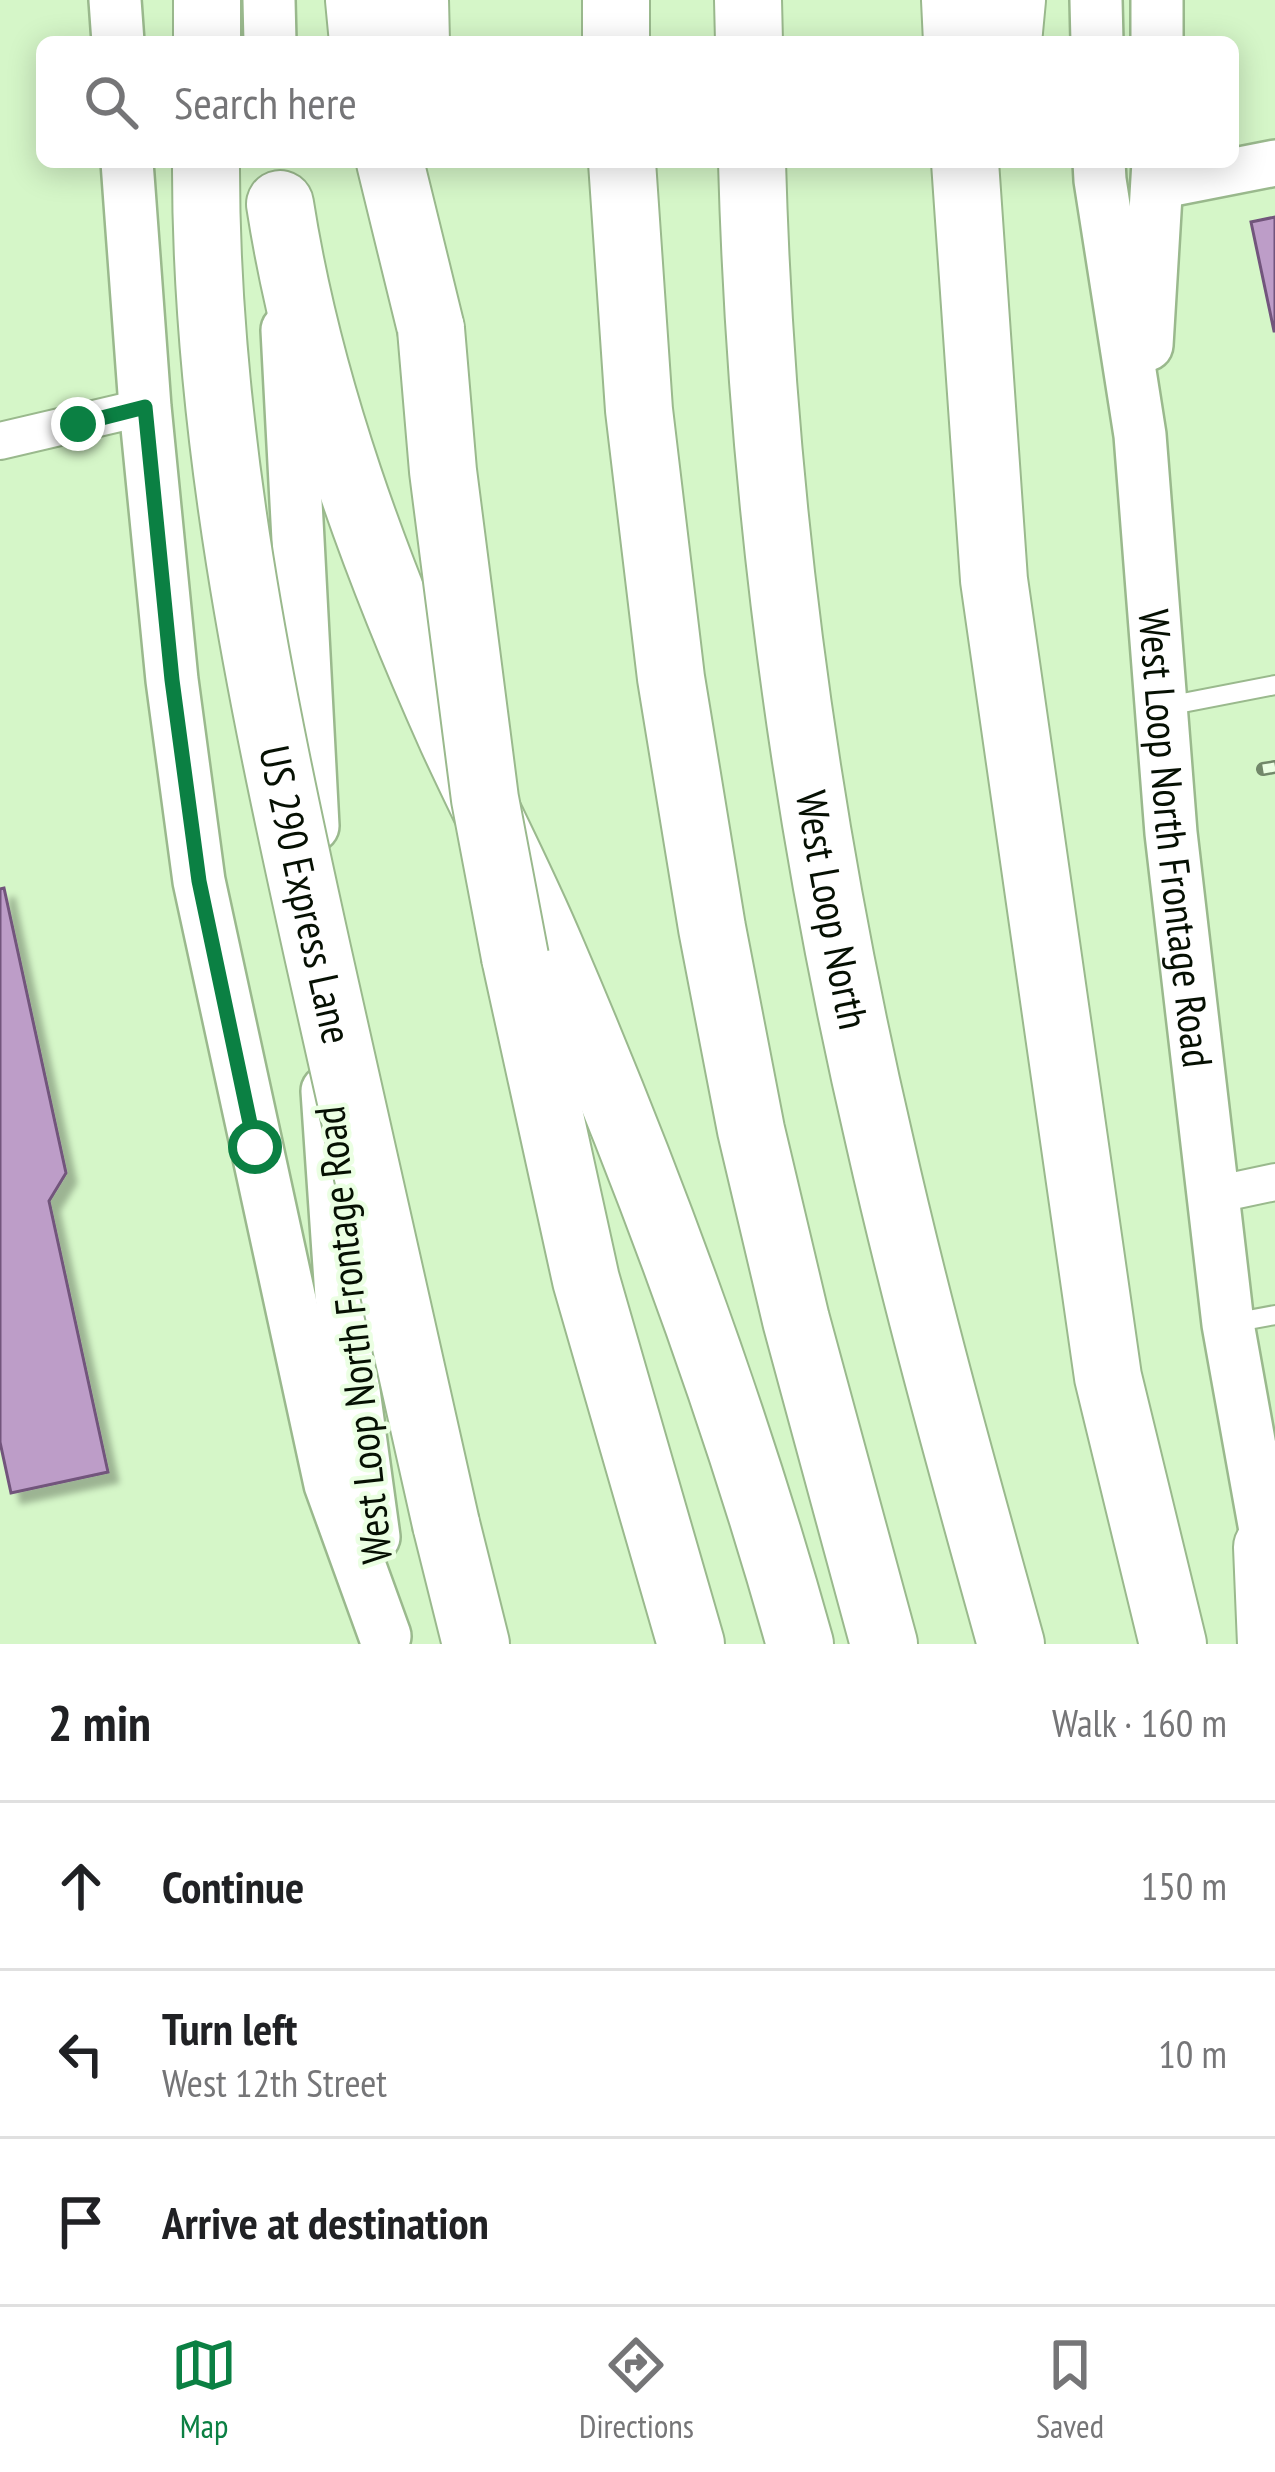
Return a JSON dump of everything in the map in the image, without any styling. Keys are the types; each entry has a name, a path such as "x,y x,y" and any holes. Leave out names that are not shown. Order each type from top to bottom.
{"highway":[{"path":"207,0 207,36"},
{"path":"359,0 362,36"},
{"path":"415,0 416,36"},
{"path":"616,0 616,36"},
{"path":"748,0 749,36"},
{"path":"955,0 957,36"},
{"path":"1009,36 1012,0"},
{"name":"US 290 Express Lane","path":"206,168 222,448 249,630 471,1635"},
{"path":"391,168 431,329"},
{"path":"419,168 443,471 485,799 586,1280 691,1644"},
{"path":"622,168 639,410 671,678 712,928 751,1130 796,1320 884,1644"},
{"name":"West Loop North","path":"752,168 766,421 783,590 822,852 880,1144 1011,1644"},
{"path":"965,168 994,580 1108,1376 1173,1644"},
{"path":"981,409 999,168"},
{"path":"279,183 304,328 354,489 452,738 551,949 634,1150 697,1315 800,1644"},
{"path":"1271,1567 1271,1644"}],"main road":[{"path":"115,0 118,36"},
{"path":"269,0 270,36"},
{"path":"1096,0 1097,36"},
{"path":"1157,0 1157,36"},
{"path":"127,168 172,680 199,881 330,1484 386,1640"},
{"name":"West Loop North Frontage Road","path":"1099,168 1140,435 1181,937 1214,1195 1251,1320 1271,1567"},
{"path":"1140,435 1158,174"},
{"name":"West Loop North Frontage Road","path":"279,183 332,1180 344,1319 386,1640"}],"street":[{"path":"1239,166 1275,163"},
{"path":"1158,174 1222,168"},
{"path":"0,441 145,407"},
{"path":"1214,1195 1275,1182"}],"lane":[{"path":"1160,708 1275,686"}],"building":[{"path":"1275,217 1275,331 1274,331 1251,222"},
{"path":"4,888 66,1173 49,1201 108,1472 11,1493 0,1442 0,889"}],"railway":[{"path":"1263,769 1275,767"}],"route":[{"path":"78,424 145,407 172,680 199,881 255,1147"}]}
